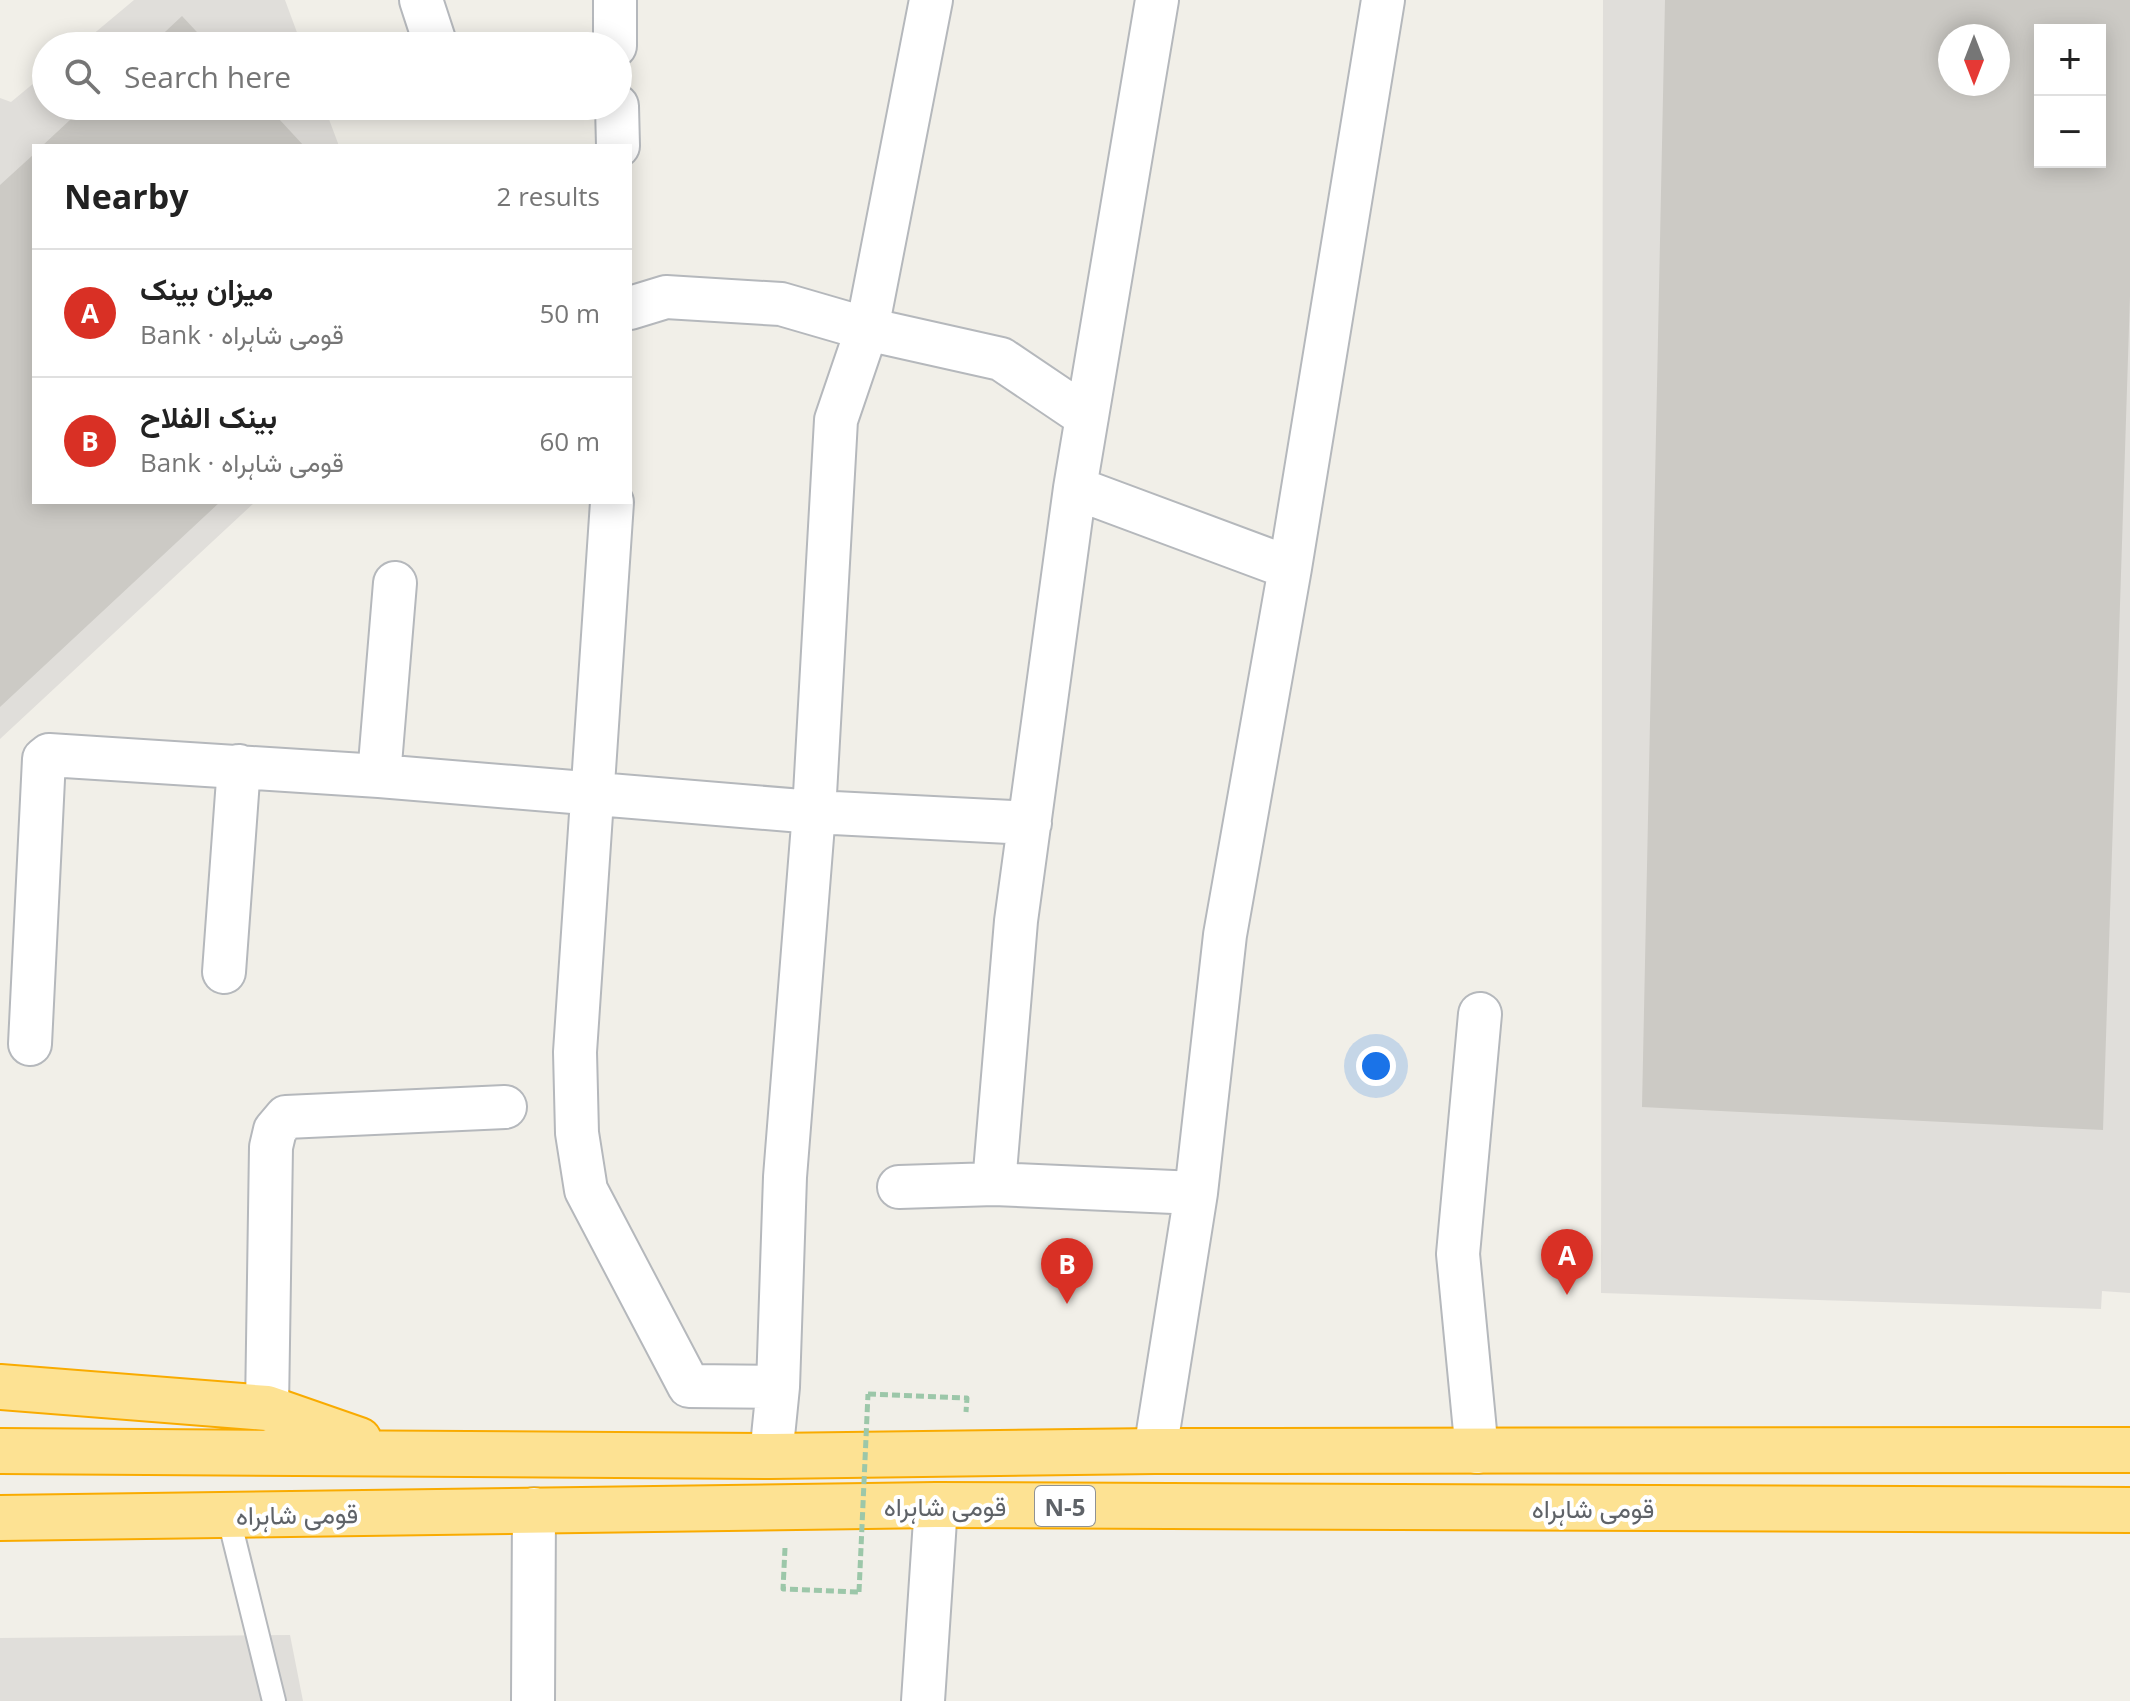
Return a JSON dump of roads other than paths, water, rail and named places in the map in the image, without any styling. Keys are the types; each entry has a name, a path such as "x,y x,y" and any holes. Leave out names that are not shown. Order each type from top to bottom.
{"highway":[{"path":"0,1387 267,1408 390,1451"},
{"name":"قومی شاہراہ","path":"2,1450 771,1456 1155,1451 2130,1450"},
{"name":"قومی شاہراہ","path":"0,1518 936,1505 2130,1510"}],"street":[{"path":"421,0 431,32"},
{"path":"615,0 615,32"},
{"path":"771,1456 778,1387 785,1177 814,812 836,420 867,329 931,0"},
{"path":"994,1184 1016,921 1075,488 1157,0"},
{"path":"1155,1451 1196,1193 1225,935 1290,568 1383,0"},
{"path":"617,120 618,144"},
{"path":"632,307 666,297 781,304 867,329 1001,359 1087,417"},
{"path":"1075,488 1290,568"},
{"path":"612,504 575,1052 577,1133 586,1190 689,1386 778,1387"},
{"path":"379,776 395,583"},
{"path":"30,1044 44,759 54,755 379,776 814,812 1030,823"},
{"path":"224,972 239,766"},
{"path":"1477,1452 1458,1254 1480,1014"},
{"path":"267,1408 271,1147 275,1130 286,1117 505,1107"},
{"path":"899,1187 994,1184 1196,1193"},
{"path":"923,1701 936,1505"},
{"path":"533,1701 534,1509"}],"lane":[{"path":"228,1515 274,1701"}],"place":[{"name":"میزان بینک","path":"1567,1295"},
{"name":"بینک الفلاح","path":"1067,1304"}]}
